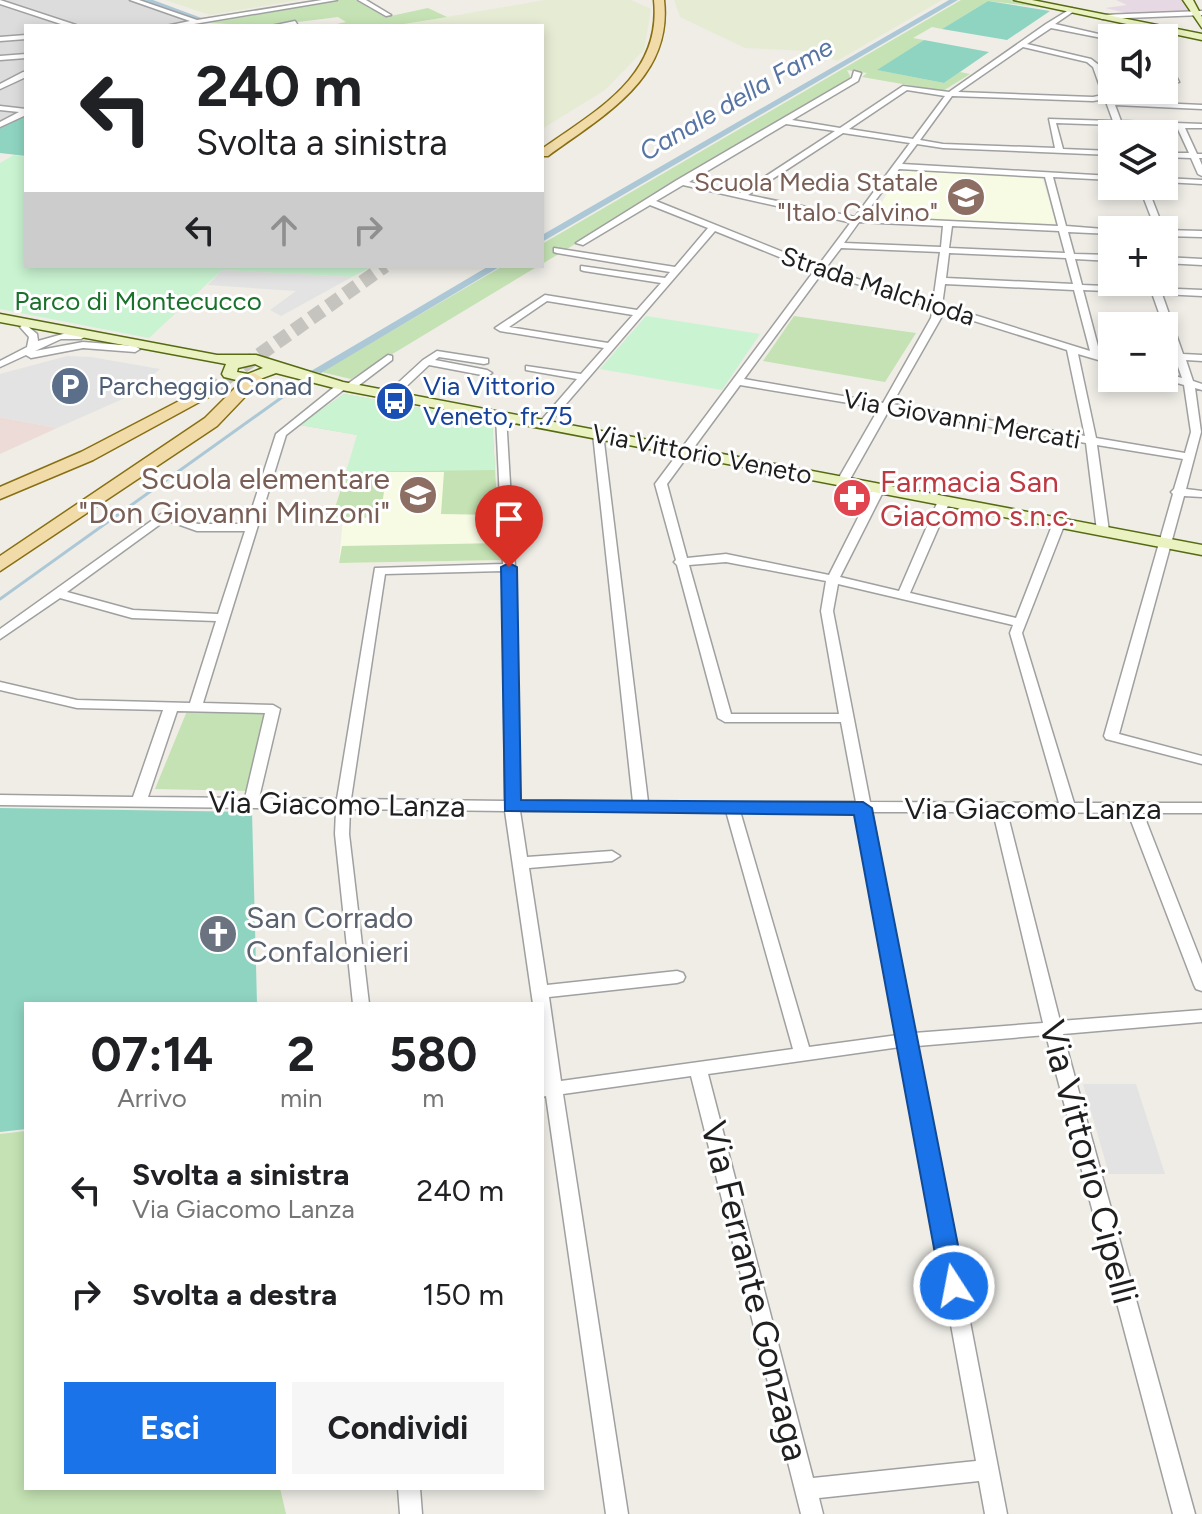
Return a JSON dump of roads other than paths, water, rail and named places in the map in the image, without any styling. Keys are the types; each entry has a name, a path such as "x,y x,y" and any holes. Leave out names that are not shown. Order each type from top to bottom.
{"main road":[{"path":"544,153 615,100 643,70 661,34 659,0"},
{"path":"1019,0 1102,17 1142,21 1202,38"},
{"path":"1188,0 1200,12"},
{"path":"1197,0 1202,25"},
{"path":"0,320 209,365 230,375 256,378 293,376"},
{"path":"0,320 270,364 293,376"},
{"path":"225,407 232,365 243,360"},
{"path":"0,565 200,429 256,378 271,370 270,364"},
{"name":"Via Vittorio Veneto","path":"293,376 1202,550"},
{"path":"0,494 87,456 208,391"}],"street":[{"path":"133,0 203,24 334,0"},
{"path":"361,0 388,15"},
{"path":"0,2 59,23"},
{"path":"845,718 725,718 661,484 950,94 1072,10"},
{"path":"1102,17 1142,21 1200,12"},
{"path":"1138,24 1142,21"},
{"path":"1048,25 1098,38"},
{"path":"0,39 24,37"},
{"path":"1022,45 1089,60 1098,76"},
{"path":"0,58 24,56"},
{"path":"580,243 855,79 857,73"},
{"path":"0,87 24,75"},
{"path":"742,195 906,88 950,94 1098,99"},
{"path":"1162,104 1202,107"},
{"path":"0,108 24,112"},
{"path":"0,125 24,113"},
{"path":"784,121 914,143 1098,152"},
{"path":"1060,151 1052,121 1098,122"},
{"path":"1180,126 1202,126"},
{"path":"1180,126 1198,156 1202,174"},
{"path":"1178,155 1198,156"},
{"path":"896,166 1098,178"},
{"path":"1049,176 1096,356"},
{"path":"1178,181 1202,182"},
{"path":"680,182 859,219 1098,230"},
{"name":"Strada Malchioda","path":"649,201 820,270 1096,356"},
{"path":"843,481 918,353 939,305 948,224"},
{"path":"543,424 714,227"},
{"path":"1178,232 1202,234"},
{"path":"838,245 1098,258"},
{"path":"557,250 677,270"},
{"path":"1178,261 1202,262"},
{"path":"584,268 667,281"},
{"path":"941,281 1098,289"},
{"path":"1178,292 1202,293"},
{"path":"1158,296 1189,384 1199,432 1177,492 1167,543 1111,736 1202,760"},
{"path":"610,346 500,328 545,298 639,313"},
{"path":"25,327 35,340 31,350"},
{"path":"1,364 61,334 154,347"},
{"path":"1,364 72,346 135,349"},
{"path":"1072,349 1091,440 1103,531"},
{"path":"391,395 437,354 484,361"},
{"path":"1180,357 1202,358"},
{"path":"195,708 281,434 388,358"},
{"path":"427,362 487,373"},
{"path":"530,368 584,377"},
{"path":"1178,380 1202,387"},
{"name":"Via Giovanni Mercati","path":"736,381 1188,457"},
{"path":"501,416 509,567 512,806 542,1002"},
{"path":"598,434 641,807"},
{"path":"879,488 833,579 827,611 996,1514"},
{"path":"1177,492 1202,494"},
{"path":"903,596 944,501"},
{"path":"0,635 165,516 197,527 251,528"},
{"path":"1059,523 1016,633 1068,808"},
{"path":"680,562 726,558 833,579 1020,623"},
{"path":"361,1002 342,834 343,804 379,571 509,567"},
{"path":"57,593 132,614 223,618"},
{"path":"0,686 77,704 273,709 251,803"},
{"path":"139,801 171,708"},
{"name":"Via Giacomo Lanza","path":"0,800 732,808 1202,808"},
{"path":"732,808 803,1054"},
{"name":"Via Vittorio Cipelli","path":"999,808 1054,1030 1184,1514"},
{"path":"1134,809 1202,985"},
{"path":"521,863 612,856"},
{"path":"541,992 677,977"},
{"path":"549,1089 908,1040 1202,1016"},
{"path":"544,1028 549,1089 560,1132 617,1514"},
{"name":"Via Ferrante Gonzaga","path":"698,1069 812,1514"},
{"path":"806,1489 988,1470"},
{"path":"409,1490 411,1514"}],"waterway":[{"path":"146,0 203,20"},
{"name":"Canale della Fame","path":"544,238 954,0"},
{"name":"Canale della Fame","path":"317,371 493,268"},
{"name":"Canale della Fame","path":"0,599 302,383"}],"tunnel":[{"path":"208,391 382,268"}],"place":[{"name":"Scuola Media Statale \"Italo Calvino\"","path":"966,197"},
{"name":"Parcheggio Conad","path":"70,386"},
{"name":"Via Vittorio Veneto, fr.75","path":"395,401"},
{"name":"Scuola elementare \"Don Giovanni Minzoni\"","path":"418,495"},
{"name":"Farmacia San Giacomo s.n.c.","path":"852,498"},
{"name":"San Corrado Confalonieri","path":"218,934"}],"park label":[{"name":"Parco di Montecucco","path":"138,301"}]}
